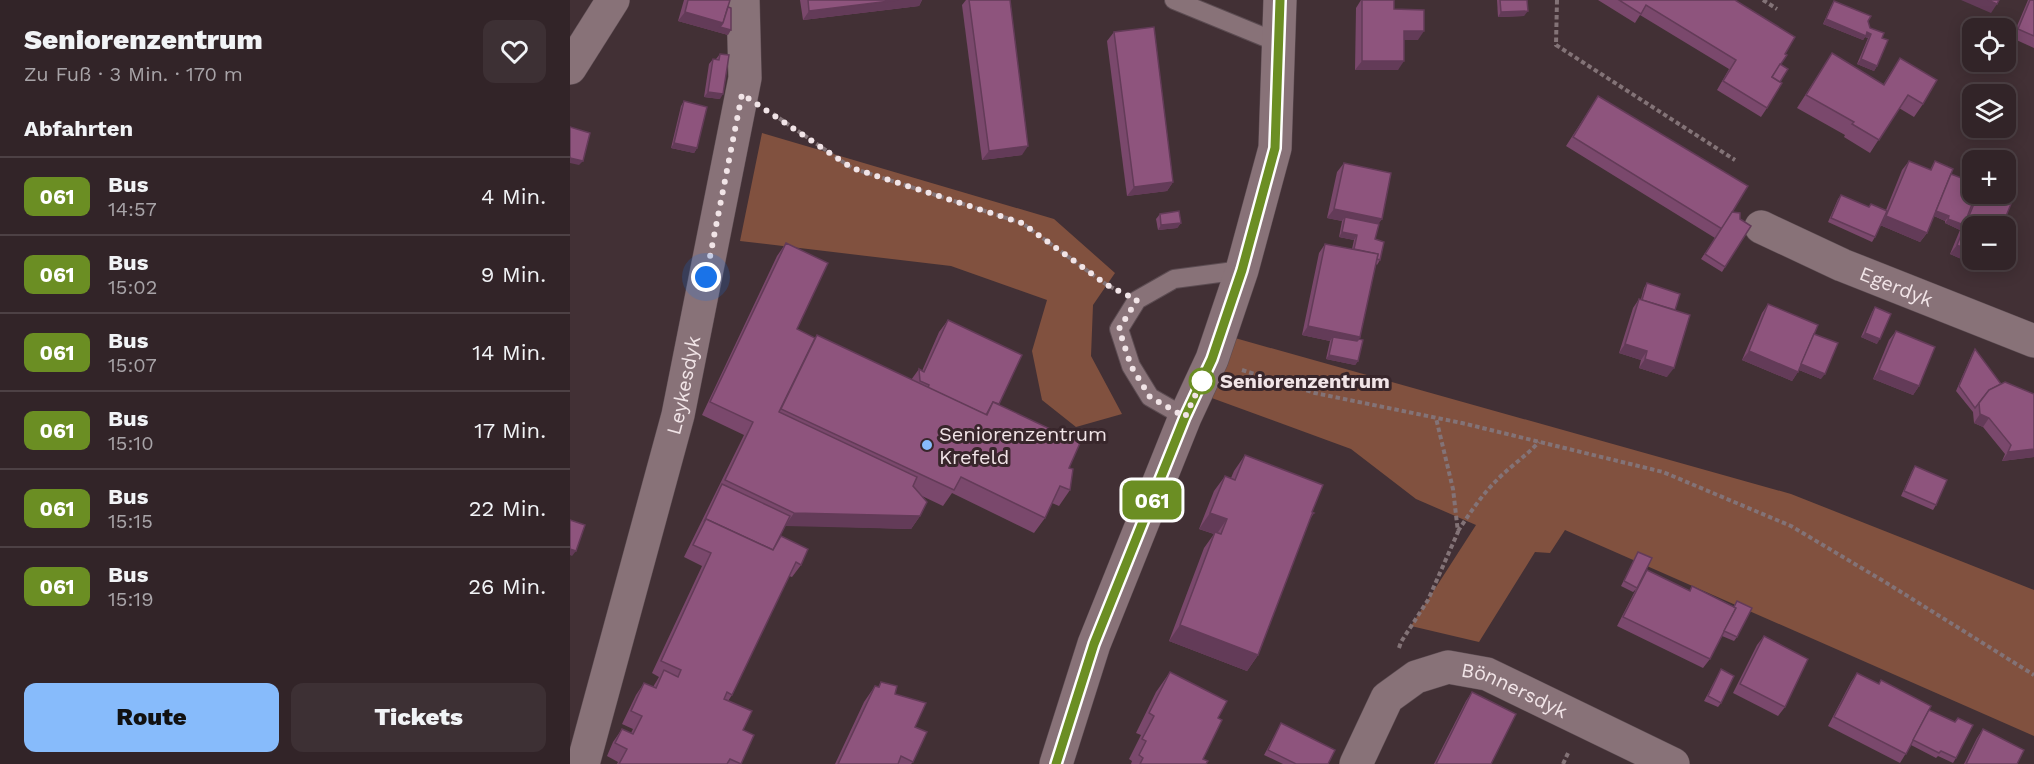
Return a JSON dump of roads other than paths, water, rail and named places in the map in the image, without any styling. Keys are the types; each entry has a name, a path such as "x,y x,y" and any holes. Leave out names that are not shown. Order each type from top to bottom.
{"street":[{"path":"570,68 613,0"},
{"name":"Leykesdyk","path":"583,764 678,415 746,78 743,0"},
{"path":"1056,764 1094,644 1185,417 1212,359 1242,270 1275,148 1280,0"},
{"name":"Egerdyk","path":"1761,227 1842,265 2034,342"},
{"name":"Bönnersdyk","path":"1356,764 1387,698 1416,677 1448,667 1486,674 1673,764"}],"lane":[{"path":"1174,0 1279,43"},
{"path":"1185,417 1150,397 1131,366 1119,329 1137,300 1174,279 1242,270"}],"place":[{"name":"Seniorenzentrum","path":"1202,381"},
{"name":"Seniorenzentrum Krefeld","path":"927,445"}]}
